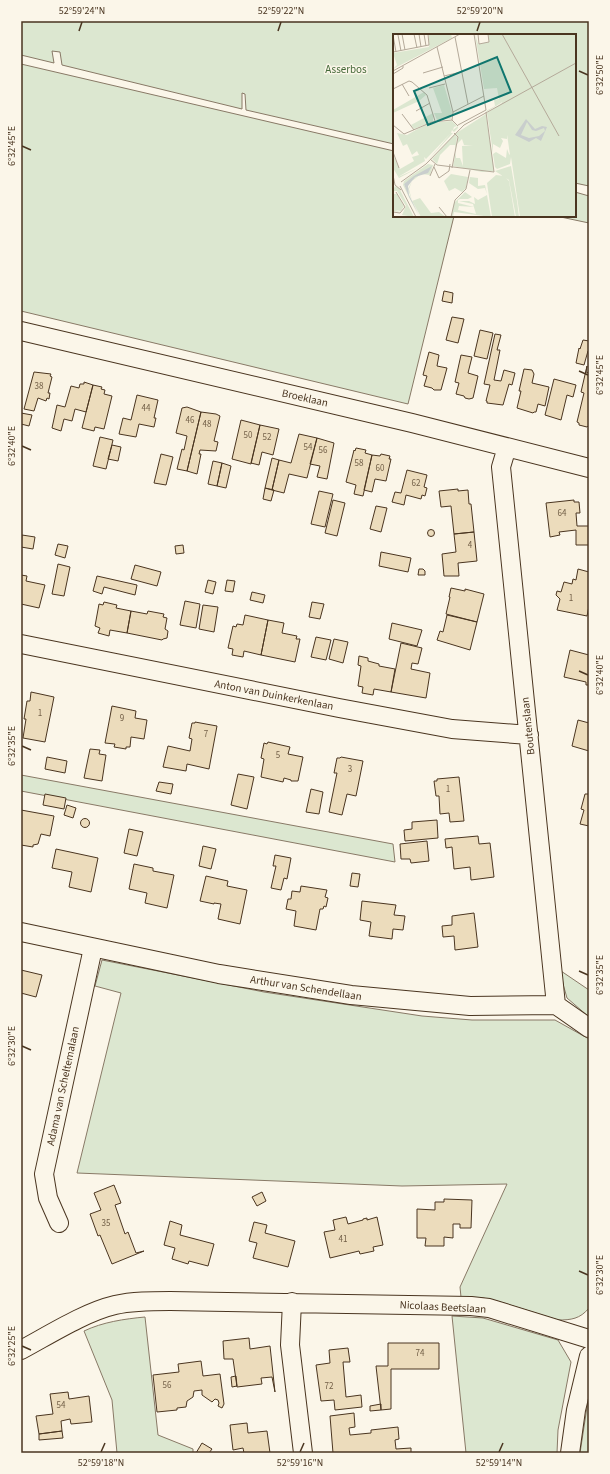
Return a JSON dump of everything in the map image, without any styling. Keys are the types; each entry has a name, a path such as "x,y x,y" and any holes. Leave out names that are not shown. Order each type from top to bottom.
{"street":[{"name":"Broeklaan","path":"21,331 589,468"},
{"name":"Boutenslaan","path":"506,447 501,467 556,1005"},
{"name":"Anton van Duinkerkenlaan","path":"21,644 339,708 444,727 528,734"},
{"name":"Arthur van Schendellaan","path":"21,932 219,974 351,995 470,1006 556,1005"},
{"name":"Adama van Scheltemalaan","path":"59,1223 48,1198 45,1182 45,1170 93,948"},
{"path":"556,1005 589,1028"},
{"name":"Nicolaas Beetslaan","path":"21,1350 96,1311 115,1305 170,1301 471,1306 489,1308 589,1339"},
{"path":"292,1302 290,1345 303,1453"},
{"path":"570,1453 576,1410 589,1356"}],"green space":[{"name":"Asserbos","path":"21,21 589,21 589,186 576,183 576,34 393,34 393,144 246,110 245,94 242,93 242,109 62,65 60,52 52,51 54,63 21,55"},
{"path":"21,64 393,151 393,217 454,217 408,404 21,311"},
{"path":"576,192 589,196 589,223 561,217 576,217"},
{"path":"21,775 393,844 395,862 21,791"},
{"path":"102,960 264,992 422,1016 472,1020 555,1020 589,1039 589,1308 579,1317 567,1320 558,1320 497,1301 483,1298 461,1297 460,1287 507,1184 402,1186 77,1173 121,993 95,986"},
{"path":"561,971 589,990 589,1017 567,998"},
{"path":"452,1316 483,1318 558,1340 571,1362 558,1430 557,1453 466,1453"},
{"path":"145,1317 158,1435 193,1449 193,1453 117,1453 112,1400 84,1331 114,1321"},
{"path":"589,1394 589,1453 580,1453"}],"building":[{"path":"444,291 453,293 452,303 442,301"},
{"path":"452,317 464,319 458,343 446,340"},
{"path":"480,330 493,333 487,359 474,356"},
{"path":"495,334 501,335 497,350 500,350 494,380 501,381 504,370 515,373 512,385 509,384 503,405 487,403 486,401 490,385 484,384"},
{"path":"583,340 589,341 589,351 584,365 576,363 579,348 580,349"},
{"path":"429,352 439,355 437,366 447,368 441,390 434,390 424,386 427,376 423,375"},
{"path":"461,355 472,357 468,373 478,376 473,398 469,399 456,394 459,383 455,382"},
{"path":"587,366 586,372 589,373 589,425 587,427 579,425 577,422 584,393 581,392"},
{"path":"524,369 532,370 534,374 532,383 549,387 545,406 538,404 536,412 533,413 517,408"},
{"path":"34,372 51,374 50,376 52,377 48,393 50,393 49,399 47,398 46,401 38,398 34,411 24,409"},
{"path":"554,379 576,385 573,397 567,395 561,420 545,415"},
{"path":"84,382 93,385 86,412 75,409 72,421 64,419 61,431 52,428 57,405 65,407 71,386 79,388 80,384 84,384"},
{"path":"93,385 102,387 101,389 105,390 104,394 112,396 104,429 95,427 94,431 82,428"},
{"path":"137,395 158,400 154,418 156,418 154,427 139,424 136,437 119,434 123,418 131,420"},
{"path":"187,407 201,412 187,471 177,469 187,436 176,433 182,408"},
{"path":"201,412 220,416 214,441 218,442 216,451 200,450 199,454 201,454 197,474 187,471"},
{"path":"21,413 32,415 29,426 21,424"},
{"path":"241,420 260,425 251,464 232,459"},
{"path":"260,425 279,429 273,455 262,452 259,465 251,463"},
{"path":"299,434 317,438 307,478 289,474 284,493 272,490 279,460 291,463"},
{"path":"100,437 113,440 106,469 93,466"},
{"path":"317,438 334,443 327,479 317,477 320,466 310,464"},
{"path":"112,445 121,447 118,461 108,459"},
{"path":"356,448 366,450 365,453 372,455 363,496 354,494 356,485 346,482 354,450 355,451"},
{"path":"161,454 173,457 166,485 154,483"},
{"path":"381,454 390,456 389,459 391,459 386,481 375,479 372,492 364,490 372,455 380,456"},
{"path":"272,458 279,460 272,490 265,488"},
{"path":"213,461 222,463 217,486 208,484"},
{"path":"222,463 231,466 226,488 217,486"},
{"path":"407,470 427,475 424,487 427,488 425,496 422,495 421,499 406,495 404,505 392,502 395,492 401,493"},
{"path":"265,488 274,490 271,501 263,499"},
{"path":"458,489 458,491 468,490 474,532 454,534 451,506 441,507 439,491"},
{"path":"319,491 333,494 325,527 311,524"},
{"path":"333,500 345,503 337,536 325,533"},
{"path":"574,500 574,502 579,502 580,513 576,513 577,526 589,526 589,545 576,545 576,530 559,532 560,535 550,537 546,503"},
{"path":"376,506 387,508 381,532 370,529"},
{"path":"431,530 434,533 431,536 428,533"},
{"path":"474,532 477,561 458,563 459,576 444,576 442,554 456,552 454,534"},
{"path":"22,535 35,537 33,549 21,547"},
{"path":"58,544 68,546 65,558 55,555"},
{"path":"183,545 184,553 176,554 175,546"},
{"path":"381,552 411,558 408,572 379,566"},
{"path":"58,564 70,567 64,596 52,594"},
{"path":"135,565 161,572 157,586 131,579"},
{"path":"419,569 423,569 425,571 425,575 418,575"},
{"path":"578,569 589,572 589,606 587,616 557,610 560,599 556,595 557,591 561,592 564,582 572,584 573,579 576,580"},
{"path":"21,575 27,576 26,581 45,585 39,608 21,604"},
{"path":"97,576 137,585 135,595 104,587 102,594 93,591"},
{"path":"208,580 216,582 213,594 205,592"},
{"path":"227,580 235,581 233,592 225,591"},
{"path":"451,588 465,591 465,589 484,594 477,622 446,614"},
{"path":"252,592 265,595 263,603 250,600"},
{"path":"185,601 200,604 196,628 180,625"},
{"path":"104,602 117,605 116,608 131,611 127,633 110,630 109,636 98,633 100,628 95,626 99,604 103,605"},
{"path":"312,602 324,604 320,619 309,617"},
{"path":"203,605 218,607 214,632 199,629"},
{"path":"131,611 147,614 148,611 164,614 163,617 167,618 165,629 168,631 167,638 162,640 127,633"},
{"path":"245,615 268,620 261,655 244,651 243,657 232,655 233,649 228,648 233,626 236,627 237,624 243,625"},
{"path":"447,615 477,622 470,650 437,640 440,631 443,632"},
{"path":"268,620 284,623 282,633 297,636 296,639 300,639 295,662 261,655"},
{"path":"392,623 422,630 417,646 389,639"},
{"path":"316,637 331,640 326,660 311,657"},
{"path":"334,639 348,642 343,663 329,659"},
{"path":"401,643 422,648 418,664 412,663 411,669 430,673 426,698 391,692"},
{"path":"570,650 589,655 589,685 586,685 586,682 564,677"},
{"path":"359,656 368,658 368,661 379,664 379,666 395,669 391,692 374,689 373,695 362,693 363,687 358,686 361,666 358,665"},
{"path":"31,692 54,697 45,742 23,738 27,701 30,701"},
{"path":"112,706 136,711 135,718 147,720 144,739 131,737 130,747 126,747 126,749 114,747 115,744 105,743"},
{"path":"578,720 589,723 589,751 572,746"},
{"path":"195,722 217,726 209,769 187,764 186,771 163,767 168,746 190,751 192,739 189,738 192,723"},
{"path":"268,742 290,747 288,754 303,757 298,781 291,781 284,778 283,782 261,777 264,759 261,758 264,743 267,744"},
{"path":"90,749 100,750 99,754 106,755 102,781 84,778"},
{"path":"47,757 67,761 65,773 45,769"},
{"path":"341,757 363,761 356,796 347,794 342,815 329,812 337,773 334,773 337,758"},
{"path":"238,774 254,777 247,809 231,805"},
{"path":"459,777 464,821 450,822 449,813 440,814 439,796 436,796 434,781 437,781 437,779"},
{"path":"159,782 173,784 171,794 156,791"},
{"path":"311,789 323,792 319,814 306,812"},
{"path":"45,794 66,798 64,809 43,805"},
{"path":"585,794 589,794 589,826 580,824 584,810 581,809"},
{"path":"67,805 76,808 73,818 64,815"},
{"path":"21,810 54,816 50,836 41,834 38,844 33,845 33,847 21,845"},
{"path":"85,818 90,823 85,828 80,823"},
{"path":"437,820 438,838 405,841 404,830 412,829 412,822"},
{"path":"129,829 143,832 137,856 124,853"},
{"path":"478,836 479,844 490,843 494,877 471,880 470,867 454,869 452,847 446,848 445,839"},
{"path":"427,841 429,861 411,863 410,859 401,859 400,844"},
{"path":"203,846 216,849 211,869 199,866"},
{"path":"56,849 98,858 91,892 69,887 72,872 52,868"},
{"path":"275,855 291,858 287,879 284,878 281,890 271,888 276,866 273,866"},
{"path":"134,864 153,868 153,871 174,875 167,908 145,903 147,893 129,889"},
{"path":"352,873 360,874 358,887 350,886"},
{"path":"206,876 228,881 227,886 247,890 240,924 218,919 221,904 200,901"},
{"path":"301,886 327,890 325,897 328,898 326,907 324,906 323,909 320,909 316,930 294,926 296,911 286,909 288,899 291,899 292,891 300,892"},
{"path":"362,901 396,905 394,915 405,916 403,930 393,929 392,939 369,936 371,922 360,920"},
{"path":"474,913 478,947 455,950 454,936 443,937 442,926 452,925 452,916"},
{"path":"21,970 42,975 36,997 21,993"},
{"path":"114,1185 121,1203 115,1205 125,1234 128,1232 136,1253 144,1251 112,1264 100,1235 98,1236 90,1214 101,1210 94,1193"},
{"path":"262,1192 266,1201 257,1206 252,1197"},
{"path":"444,1199 472,1200 471,1228 460,1228 460,1224 453,1224 453,1238 444,1237 444,1246 425,1246 426,1238 417,1238 417,1209 435,1210 435,1202 444,1202"},
{"path":"346,1217 348,1224 367,1218 367,1220 377,1217 383,1245 373,1247 374,1251 360,1254 359,1251 330,1258 324,1232 335,1230 333,1220"},
{"path":"170,1221 182,1225 180,1235 214,1244 208,1266 189,1261 188,1264 172,1259 175,1248 164,1245"},
{"path":"254,1222 267,1225 265,1233 295,1241 288,1267 253,1258 257,1243 249,1241"},
{"path":"249,1338 250,1349 270,1346 275,1392 272,1377 261,1378 262,1384 237,1387 233,1359 224,1359 223,1341"},
{"path":"388,1343 439,1343 439,1369 391,1369 391,1409 381,1410 376,1366 388,1366"},
{"path":"348,1348 350,1362 343,1362 346,1397 361,1395 362,1407 335,1410 334,1400 321,1401 316,1365 330,1363 329,1350"},
{"path":"201,1361 203,1376 220,1374 224,1404 222,1408 218,1406 218,1400 215,1399 212,1402 202,1395 202,1390 194,1391 193,1397 187,1401 186,1407 177,1408 177,1410 157,1412 153,1375 179,1372 178,1364"},
{"path":"236,1376 237,1386 232,1387 231,1377"},
{"path":"68,1392 69,1399 89,1396 92,1422 71,1424 70,1419 61,1421 62,1431 39,1434 36,1416 53,1414 50,1394"},
{"path":"381,1404 381,1410 370,1411 370,1406"},
{"path":"354,1413 355,1427 349,1428 350,1435 371,1433 371,1430 398,1427 399,1439 395,1440 396,1449 411,1448 411,1453 333,1453 330,1416"},
{"path":"247,1423 248,1433 267,1431 270,1453 244,1453 243,1448 233,1450 230,1425"},
{"path":"62,1431 63,1438 39,1440 39,1434"},
{"path":"202,1443 212,1449 209,1453 196,1453"}]}
